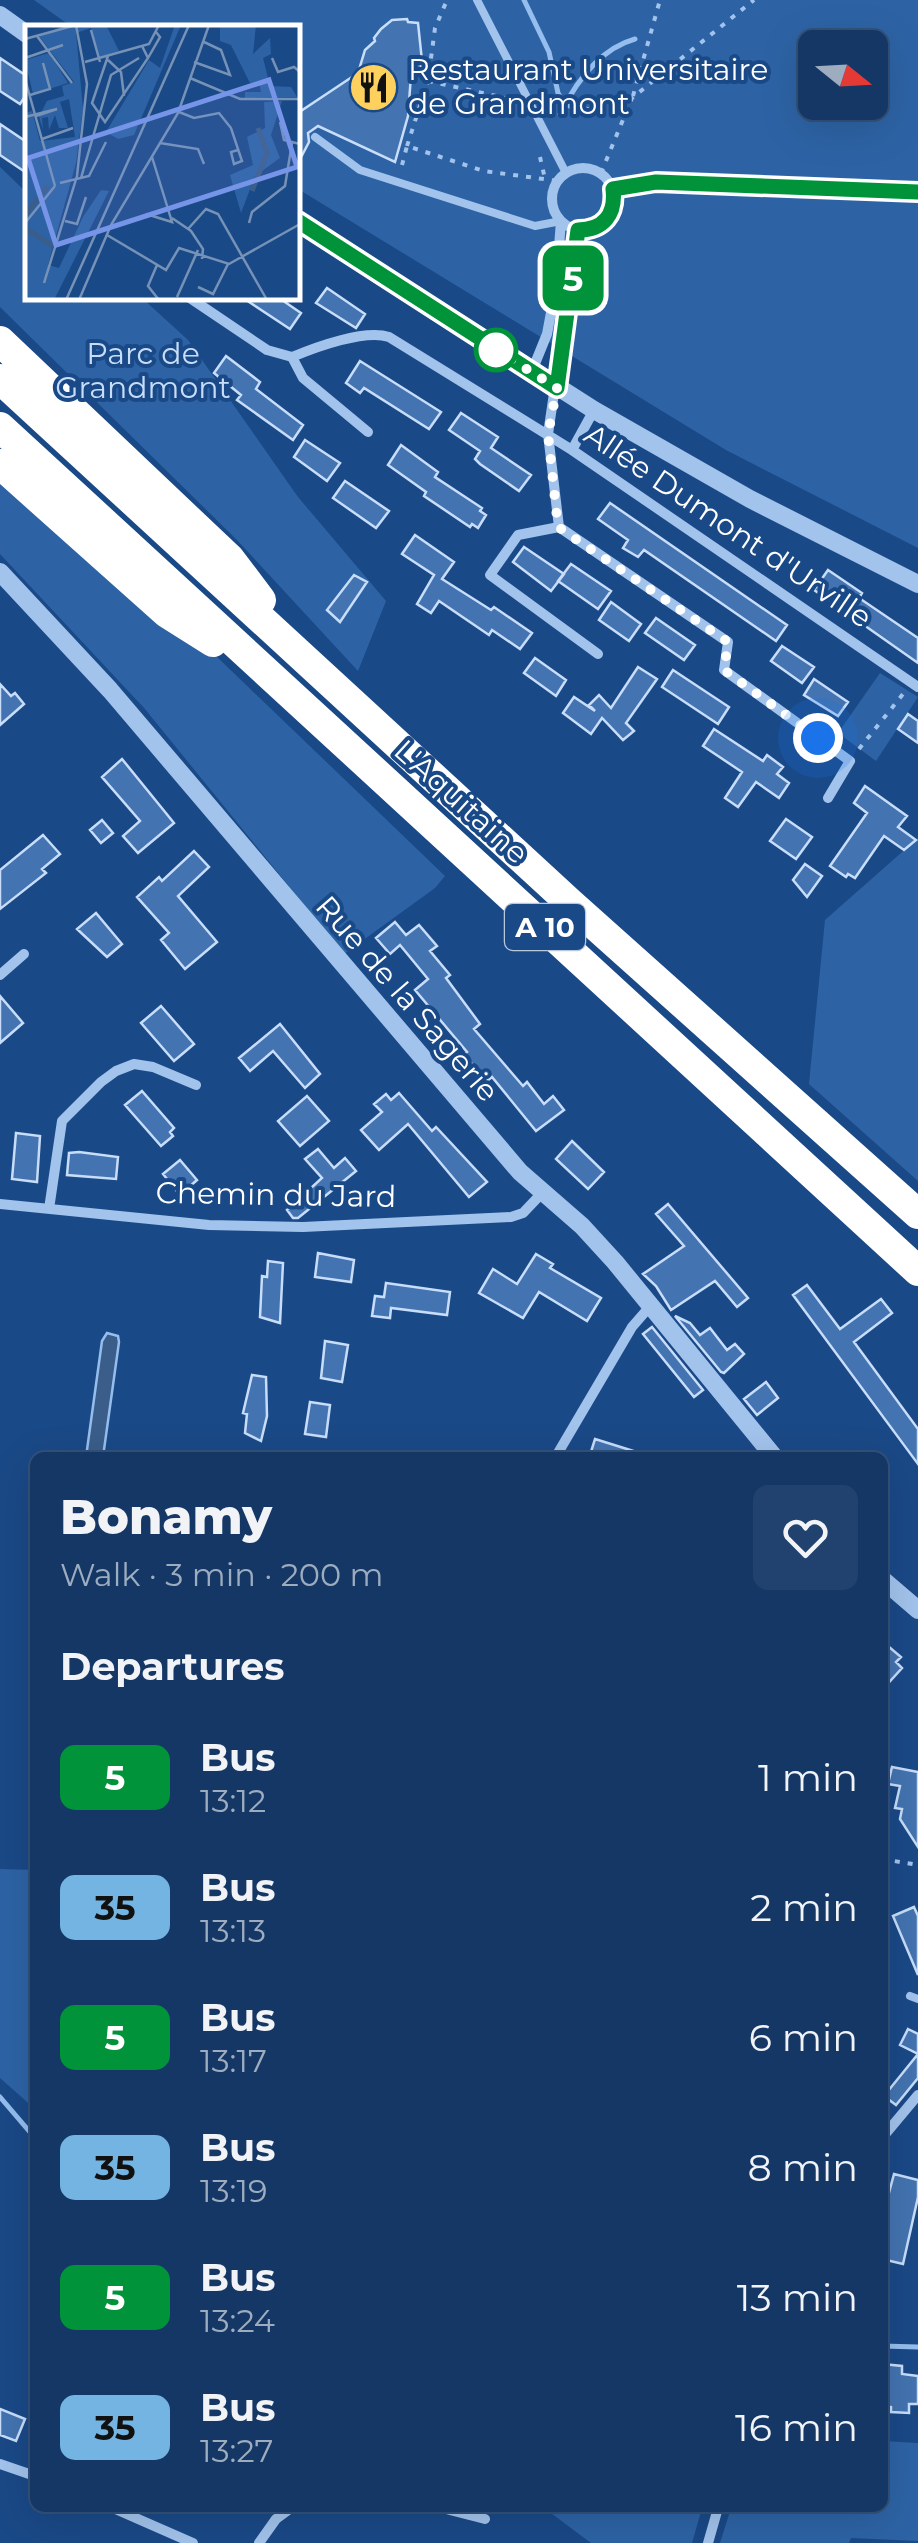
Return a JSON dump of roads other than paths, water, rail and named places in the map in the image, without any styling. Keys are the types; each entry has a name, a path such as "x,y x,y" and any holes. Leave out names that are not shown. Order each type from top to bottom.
{"highway":[{"path":"0,341 230,559 308,662"},
{"name":"L'Aquitaine","path":"0,379 688,1010 918,1214"},
{"name":"L'Aquitaine","path":"0,427 918,1271"},
{"path":"0,464 167,613 286,690"}],"street":[{"path":"0,15 25,33"},
{"path":"532,370 547,334 553,302 561,221 553,206 562,177 584,168 601,174 613,189 613,210 608,220 589,230 578,230 561,221"},
{"path":"613,189 656,182 918,192"},
{"path":"300,222 594,410 750,498 918,584"},
{"path":"558,527 548,434 578,230"},
{"path":"193,300 267,350 292,357 303,378 368,432"},
{"name":"Allée Dumont d'Urville","path":"292,357 318,346 382,334 548,434 915,684"},
{"path":"572,450 594,410"},
{"path":"598,654 490,575 518,536 558,527 728,642 724,670 850,761 828,798"},
{"name":"Rue de la Sagerie","path":"0,572 98,676 469,1114 542,1192 582,1226 652,1304 770,1452"},
{"path":"0,975 24,954"},
{"path":"50,1209 62,1121 101,1082 134,1064 196,1085"},
{"name":"Chemin du Jard","path":"0,1204 209,1225 303,1227 511,1218 522,1214 542,1192"},
{"path":"559,1452 632,1327 652,1304"},
{"path":"888,1590 918,1610"},
{"path":"888,2131 918,2096"},
{"path":"0,2464 30,2474"},
{"path":"122,2512 193,2543"},
{"path":"259,2543 276,2518 285,2512"},
{"path":"458,2512 485,2519"},
{"path":"708,2543 717,2512"}],"lane":[{"path":"477,0 562,177"},
{"path":"315,137 360,170 534,226 561,221"}],"waterway":[{"path":"524,0 549,52 558,93 565,105 590,110"},
{"path":"560,114 590,68 610,50 635,39"},
{"path":"0,2097 30,2132"},
{"path":"888,2346 918,2347"}],"place":[{"name":"Restaurant Universitaire de Grandmont","path":"373,87"}],"park label":[{"name":"Parc de Grandmont","path":"143,371"}]}
